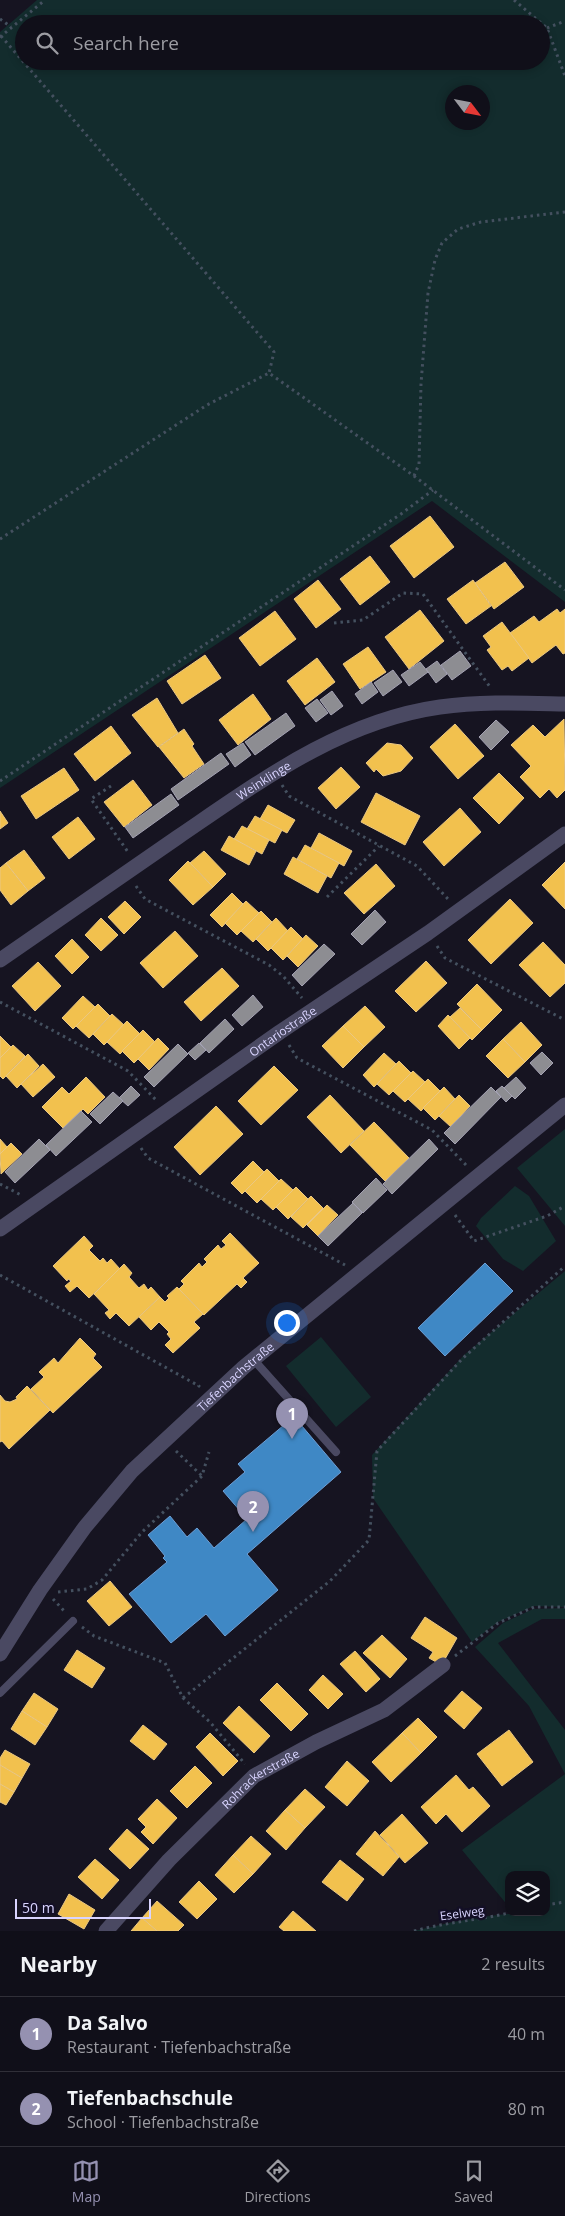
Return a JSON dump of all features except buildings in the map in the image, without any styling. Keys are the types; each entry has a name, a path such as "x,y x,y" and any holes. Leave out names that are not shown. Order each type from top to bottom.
{"street":[{"name":"Weinklinge","path":"0,960 274,771 330,741 385,720 439,707 492,702 565,704"},
{"name":"Ontariostraße","path":"0,1229 280,1032 428,933 565,834"},
{"name":"Tiefenbachstraße","path":"0,1654 85,1527 120,1485 165,1440 253,1359 565,1105"},
{"name":"Rohrackerstraße","path":"106,1931 169,1860 254,1776 316,1742 384,1710 443,1665"}],"lane":[{"path":"253,1359 336,1452"},
{"path":"0,1693 73,1621"}],"path":[{"path":"26,15 45,0"},
{"path":"514,0 532,15"},
{"path":"0,19 11,27"},
{"path":"550,27 565,21"},
{"path":"15,24 0,37 15,54"},
{"path":"550,34 565,76"},
{"path":"0,539 206,404 269,372 274,352 29,70"},
{"path":"414,476 419,464 421,384 428,293 435,260 442,243 458,229 481,222 565,212"},
{"path":"269,372 414,476 565,590"},
{"path":"0,781 401,514 433,490"},
{"path":"334,623 362,620 403,593 423,594 490,685 492,702"},
{"path":"274,771 289,796 417,866 459,910"},
{"path":"110,786 91,799 132,869 145,899 269,965 283,976 312,1010"},
{"path":"327,897 379,846"},
{"path":"428,933 445,958 565,1020"},
{"path":"0,1002 128,1072 148,1091"},
{"path":"280,1032 298,1058 432,1130 477,1176"},
{"path":"133,1136 148,1158 359,1273"},
{"path":"445,1202 474,1241 547,1216 565,1206"},
{"path":"183,1698 330,1581 369,1540 378,1451 462,1359 565,1266"},
{"path":"0,1275 199,1386 191,1394 201,1407"},
{"path":"165,1440 202,1476"},
{"path":"43,1592 87,1589 102,1580 142,1532 202,1476 209,1452"},
{"path":"43,1592 73,1621 94,1636 164,1663 183,1698 210,1722 254,1776"},
{"path":"443,1665 498,1623 534,1607 565,1607"},
{"path":"550,1904 565,1902"},
{"name":"Eselweg","path":"414,1931 438,1924 505,1913"}],"green space":[{"path":"37,0 565,0 565,602 432,501 0,788 0,32 15,19 15,70 550,70 550,15 20,15"},
{"path":"565,1129 565,1226 517,1168"},
{"path":"515,1186 529,1196 556,1241 523,1271 503,1259 476,1226 481,1218"},
{"path":"565,1271 565,1607 534,1606 498,1622 472,1642 373,1498 372,1455 464,1355"},
{"path":"321,1337 371,1397 336,1427 286,1366"},
{"path":"565,1608 565,1619 542,1619 498,1643 565,1730 565,1774 529,1706 475,1647 503,1623 533,1609"},
{"path":"565,1774 565,1931 414,1931 447,1923 505,1914 505,1916 550,1916 550,1871 505,1871 505,1902 462,1850"}],"place":[{"name":"Da Salvo","path":"292,1439"},
{"name":"Tiefenbachschule","path":"253,1532"}]}
